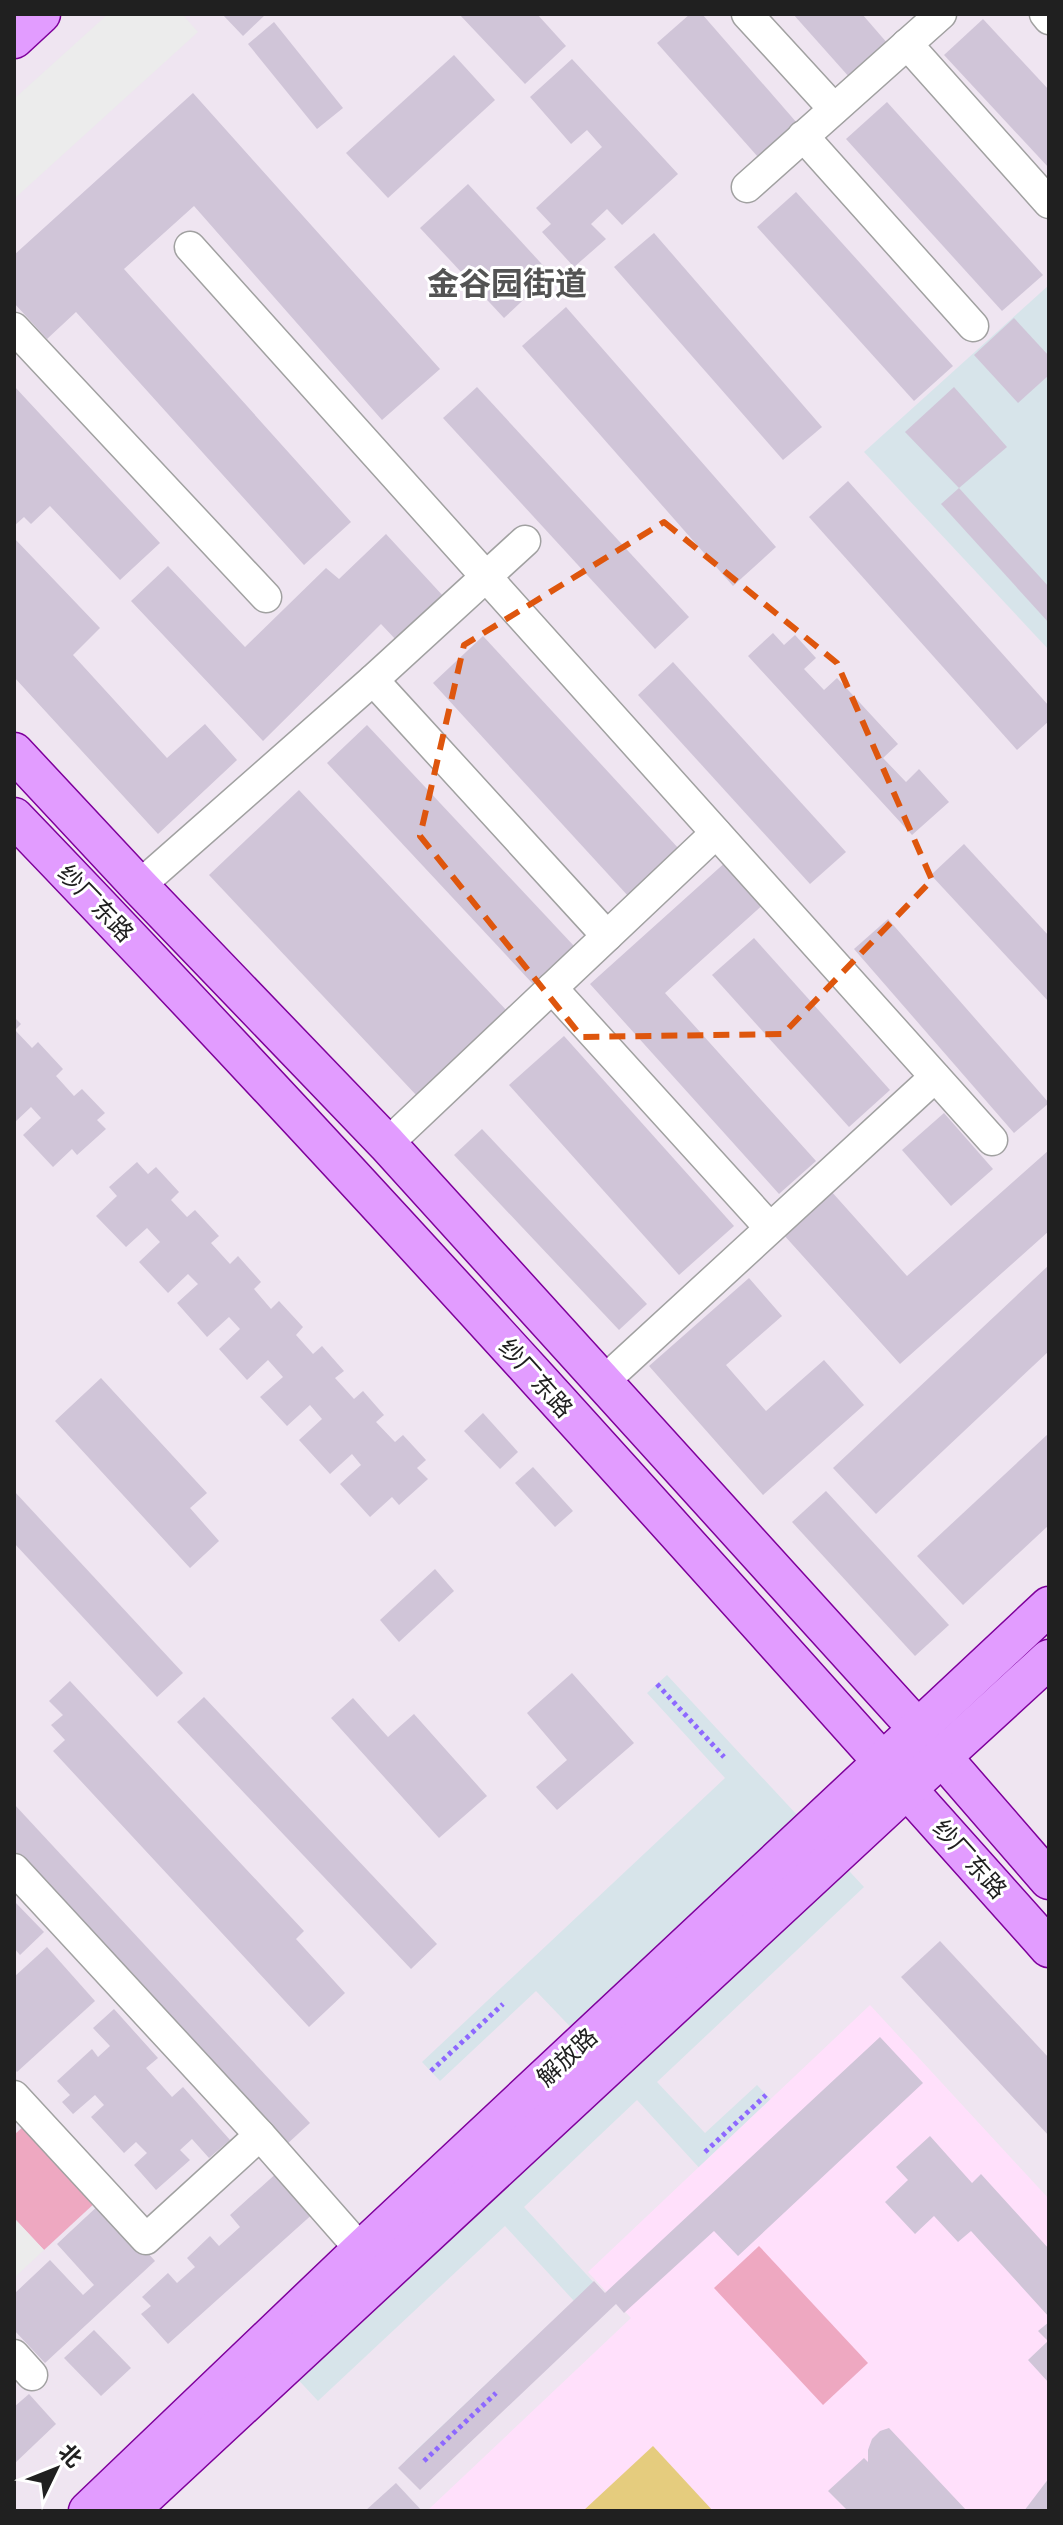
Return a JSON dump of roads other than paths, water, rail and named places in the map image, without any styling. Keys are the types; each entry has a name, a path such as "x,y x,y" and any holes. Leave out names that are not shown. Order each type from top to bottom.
{"main road":[{"path":"14,39 41,14"},
{"name":"纱厂东路","path":"14,752 387,1144 917,1728 1049,1880"},
{"name":"纱厂东路","path":"14,817 406,1235 1049,1948"},
{"name":"解放路","path":"88,2511 372,2262 894,1775 917,1728 1049,1606"},
{"name":"解放路","path":"894,1775 942,1758 1049,1659"},
{"name":"解放路","path":"129,2511 372,2262"}],"lane":[{"path":"747,14 834,109"},
{"path":"1045,14 1049,19"},
{"path":"747,187 834,109 919,26 1049,203"},
{"path":"803,136 973,326"},
{"path":"190,247 992,1140"},
{"path":"14,328 266,597"},
{"path":"139,886 525,541"},
{"path":"373,680 607,936"},
{"path":"387,1144 716,833"},
{"path":"552,988 770,1228"},
{"path":"603,1382 935,1077"},
{"path":"14,1869 260,2135 372,2262"},
{"path":"19,2110 146,2239 260,2135"}],"district":[{"name":"金谷园街道","path":"507,284"}]}
